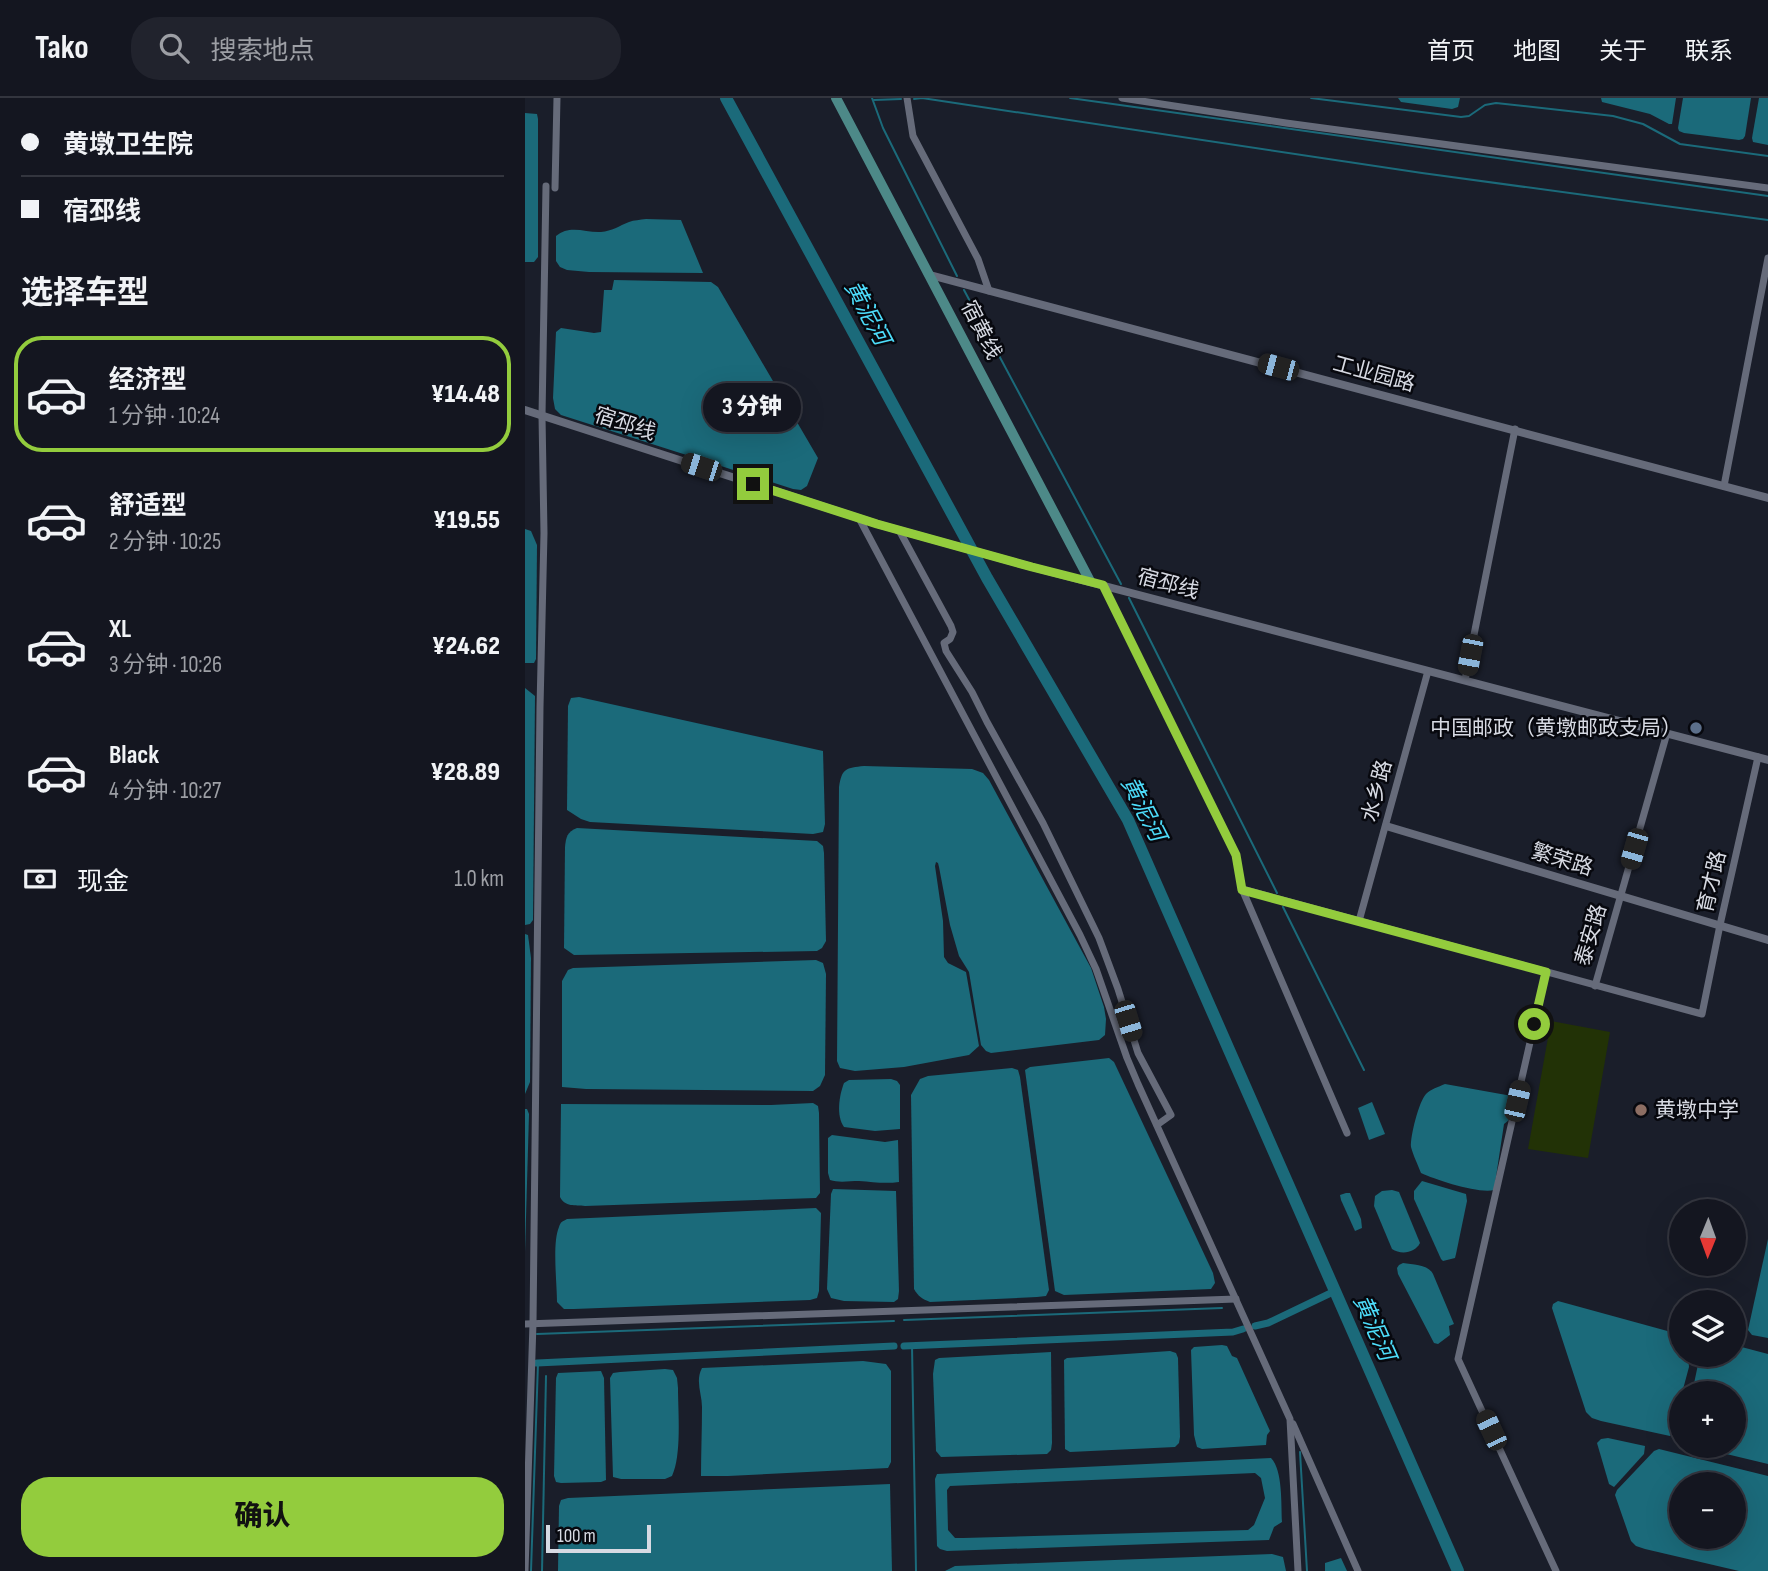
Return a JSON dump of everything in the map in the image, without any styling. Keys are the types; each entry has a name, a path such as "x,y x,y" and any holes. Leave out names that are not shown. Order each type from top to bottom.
{"main road":[{"name":"宿黄线","path":"836,98 1090,581"}],"street":[{"path":"555,188 557,98"},
{"path":"907,98 913,135 978,259 989,291"},
{"path":"1122,98 1286,123 1768,188"},
{"path":"525,1571 544,533 546,186"},
{"path":"1724,486 1768,258"},
{"name":"工业园路","path":"930,275 1768,498"},
{"name":"宿邳线","path":"525,410 899,530 1768,760"},
{"path":"1465,680 1515,429"},
{"path":"859,518 1080,935 1096,969 1127,1058 1358,1571"},
{"path":"899,530 953,632 950,639 944,643 946,651 972,692 1043,823 1099,938 1138,1053 1171,1115 1157,1125"},
{"path":"1103,585 1236,855 1242,890 1347,1133"},
{"name":"水乡路","path":"1359,921 1428,670"},
{"name":"泰安路","path":"1595,986 1667,733"},
{"name":"育才路","path":"1595,986 1702,1014 1758,757"},
{"name":"繁荣路","path":"1386,826 1768,940"},
{"path":"1242,890 1595,986"},
{"path":"1546,972 1458,1359 1556,1571"},
{"path":"1127,1058 1138,1053"},
{"path":"529,1324 1236,1298"},
{"path":"1290,1419 1298,1571"}],"green space":[{"path":"1551,1021 1610,1032 1588,1158 1528,1149"}],"water":[{"path":"1398,98 1460,98 1458,107 1452,109 1401,102"},
{"path":"1601,98 1676,98 1672,124 1650,114 1602,102"},
{"path":"1683,98 1751,98 1745,136 1739,140 1679,131"},
{"path":"1759,98 1768,98 1768,145 1753,142 1752,138"},
{"path":"525,113 537,114 538,119 538,257 534,262 525,262"},
{"path":"681,220 703,273 589,272 567,270 560,267 556,261 556,236 561,232 605,231 631,221"},
{"path":"614,280 711,282 718,287 818,458 807,486 801,490 793,489 561,415 555,409 553,398 556,332 561,328 601,332 604,290 612,290"},
{"path":"525,529 531,531 537,545 534,663 525,663"},
{"path":"525,688 535,696 533,920 525,925"},
{"path":"579,697 823,751 823,832 813,834 590,822 581,819 567,810 568,706 571,698"},
{"path":"864,766 972,769 983,773 1091,968 1104,1007 1105,1035 1099,1040 991,1053 986,1051 981,1045 969,972 959,956 936,862 944,957 948,963 966,972 979,1046 969,1055 904,1067 855,1071 840,1068 837,1061 839,787 846,770"},
{"path":"577,828 817,841 823,846 824,853 826,941 817,951 574,955 564,948 565,847 568,835"},
{"path":"525,934 528,935 531,958 530,1082 525,1094"},
{"path":"816,960 823,963 826,974 825,1075 820,1086 813,1091 562,1087 562,981 568,970"},
{"path":"1109,1058 1114,1062 1213,1273 1215,1283 1211,1289 1064,1295 1055,1291 1025,1070 1030,1067"},
{"path":"1012,1068 1018,1070 1020,1077 1049,1290 1046,1296 1037,1297 930,1302 914,1289 911,1095 920,1079 928,1076"},
{"path":"891,1079 900,1085 900,1129 875,1131 844,1127 839,1106 844,1083 849,1080"},
{"path":"1445,1084 1512,1096 1512,1111 1509,1120 1504,1124 1494,1190 1468,1188 1421,1173 1411,1147 1415,1119 1426,1094"},
{"path":"1372,1102 1385,1134 1369,1140 1358,1108"},
{"path":"813,1103 818,1106 819,1113 820,1193 816,1198 585,1206 567,1204 560,1197 561,1104"},
{"path":"525,1109 529,1114 525,1252"},
{"path":"832,1135 885,1142 898,1140 899,1182 830,1180 828,1138"},
{"path":"1422,1181 1466,1194 1467,1201 1455,1258 1443,1261 1441,1259 1414,1199 1414,1191"},
{"path":"833,1189 896,1191 899,1291 898,1299 894,1302 844,1301 831,1298 827,1289"},
{"path":"1382,1191 1399,1192 1420,1243 1408,1252 1392,1249 1374,1206 1375,1196"},
{"path":"1350,1193 1361,1219 1362,1228 1355,1231 1341,1200 1340,1195"},
{"path":"816,1208 821,1213 817,1298 574,1309 564,1309 557,1302 557,1234 562,1222 567,1219"},
{"path":"1768,1239 1768,1338 1752,1335 1748,1330"},
{"path":"1403,1263 1424,1267 1433,1274 1454,1324 1449,1326 1450,1335 1438,1344 1434,1343 1398,1274 1397,1268"},
{"path":"1558,1301 1669,1331 1669,1367 1689,1367 1685,1381 1669,1381 1669,1436 1601,1421 1586,1412 1552,1308"},
{"path":"1227,1346 1232,1356 1237,1358 1270,1431 1266,1445 1202,1449 1197,1447 1194,1435 1191,1350 1194,1347"},
{"path":"1746,1348 1768,1354 1768,1464 1743,1458 1746,1458 1746,1381 1695,1381 1697,1367 1746,1367"},
{"path":"1170,1351 1176,1353 1178,1358 1180,1437 1175,1447 1070,1452 1065,1449 1064,1360"},
{"path":"1051,1352 1052,1443 1047,1454 941,1457 936,1451 933,1374 935,1360"},
{"path":"863,1361 886,1364 891,1371 891,1462 888,1468 701,1476 702,1407 699,1383 702,1368"},
{"path":"673,1370 678,1388 678,1445 672,1476 665,1479 613,1477 610,1378 613,1373"},
{"path":"601,1371 604,1378 606,1480 556,1482 554,1476 558,1373"},
{"path":"1608,1438 1645,1446 1644,1454 1614,1487 1609,1484 1597,1443"},
{"path":"1659,1449 1669,1451 1669,1458 1695,1458 1768,1476 1768,1571 1739,1571 1636,1546 1631,1541 1615,1495"},
{"path":"1271,1458 1278,1471 1282,1522 1274,1527 1269,1540 947,1551 937,1546 937,1474","holes":["1255,1473 1261,1478 1265,1498 1254,1525 1248,1530 963,1538 955,1538 948,1530 947,1490 950,1486"]},
{"path":"890,1484 892,1571 558,1571 559,1506 561,1500 568,1498"},
{"path":"1272,1554 1283,1557 1286,1571 945,1571 955,1566"},
{"path":"1341,1558 1347,1571 1325,1571 1325,1563"}],"waterway":[{"name":"黄泥河","path":"726,98 987,578 1128,820 1458,1571"},
{"path":"872,98 883,128 957,276"},
{"path":"914,99 922,98 1422,173 1768,220"},
{"path":"1070,98 1768,196"},
{"path":"1311,98 1461,117 1469,116 1485,105 1496,103 1613,116 1643,124 1680,144 1768,156"},
{"path":"874,100 901,99"},
{"path":"964,290 1121,584"},
{"path":"1129,598 1277,893"},
{"path":"1283,907 1364,1070"},
{"path":"1255,1326 1268,1323 1335,1291"},
{"path":"904,1320 1222,1308"},
{"path":"537,1334 894,1321"},
{"path":"904,1346 1233,1332 1243,1329"},
{"path":"537,1363 894,1346"},
{"path":"912,1346 916,1571"},
{"path":"531,1571 538,1363"},
{"path":"542,1571 546,1376"},
{"path":"1300,1452 1307,1571"}],"place":[{"name":"中国邮政（黄墩邮政支局）","path":"1696,728"},
{"name":"黄墩中学","path":"1641,1110"}],"route":[{"path":"753,484 877,524 1103,585 1236,855 1242,890 1546,972 1534,1024"}]}
